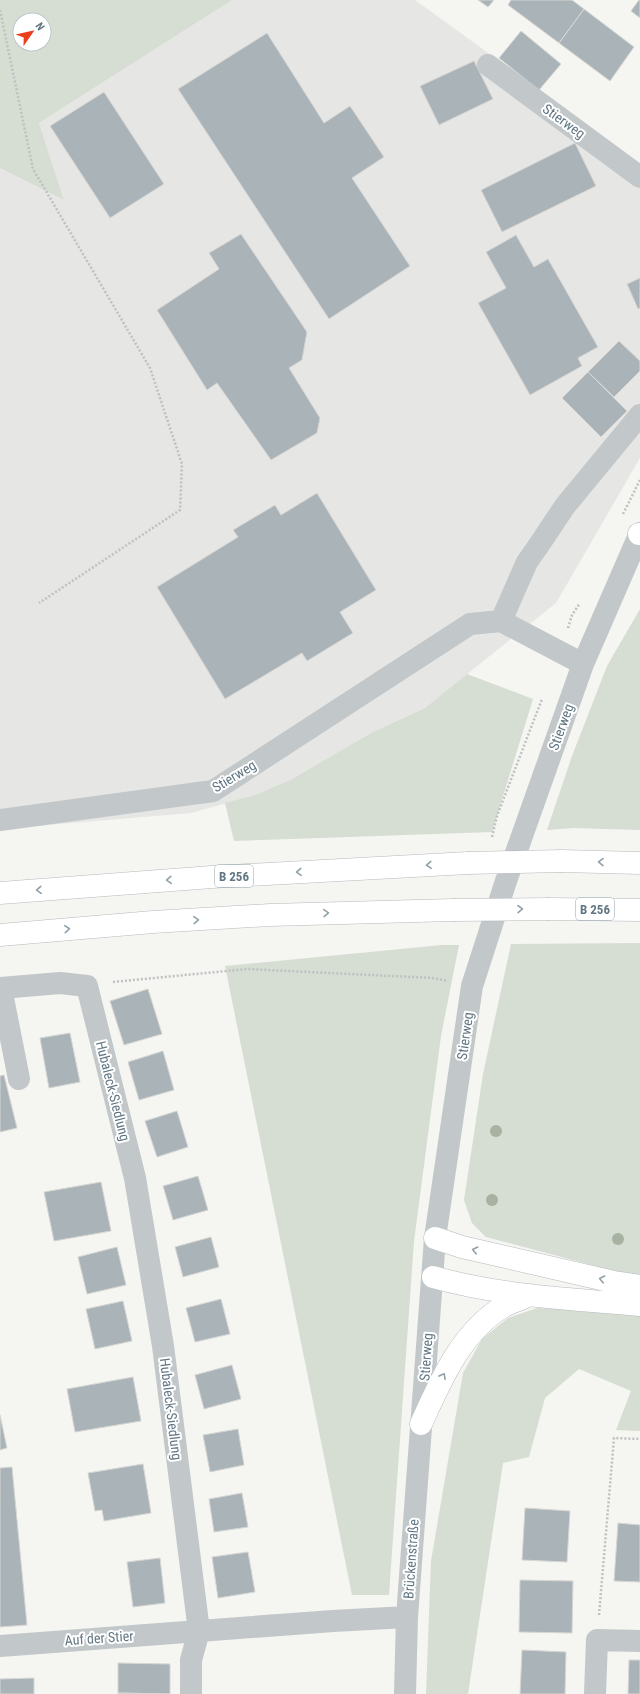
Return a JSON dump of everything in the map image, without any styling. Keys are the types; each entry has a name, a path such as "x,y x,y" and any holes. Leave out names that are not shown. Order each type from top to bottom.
{"highway":[{"name":"B 256","path":"0,893 212,877 468,863 561,861 640,863"},
{"name":"B 256","path":"0,935 153,922 270,915 453,910 640,910"},
{"path":"435,1238 462,1247 614,1282 640,1286"},
{"path":"432,1277 488,1290 640,1305"},
{"path":"421,1424 441,1380 466,1340 482,1323 504,1306 530,1295"}],"street":[{"name":"Stierweg","path":"488,66 640,177"},
{"path":"583,664 501,621 527,562 565,506 640,415"},
{"name":"Stierweg","path":"421,1424 435,1238 472,986 506,881 583,664 640,533"},
{"name":"Stierweg","path":"0,820 213,791 470,624 501,621"},
{"path":"19,1079 1,988 60,983 87,986"},
{"name":"Hubaleck-Siedlung","path":"87,986 135,1178 163,1346 199,1631"},
{"name":"Brückenstraße","path":"405,1694 407,1617 421,1424"},
{"path":"191,1694 191,1660 199,1631 407,1617"},
{"name":"Auf der Stier","path":"0,1646 199,1631"},
{"path":"596,1694 597,1640 640,1641"}],"path":[{"path":"0,10 33,169 150,368 182,464 180,510 39,603"},
{"path":"87,986 246,969 433,978 451,981"},
{"path":"597,1640 614,1438 640,1439"}],"shaded area":[{"path":"0,0 232,0 39,123 64,200 0,168"},
{"path":"232,0 415,0 640,163 640,458 556,603 425,708 371,733 292,779 255,795 191,813 0,829 0,168 64,200 39,123"},
{"path":"640,609 640,830 573,828 547,830 572,756 607,666"},
{"path":"467,674 533,699 492,832 234,841 225,803 255,795 292,779 371,733 425,708"},
{"path":"640,943 640,1275 622,1273 486,1237 472,1223 464,1200 483,1074 511,944"},
{"path":"442,945 459,945 441,1036 414,1241 389,1595 352,1595 225,966"},
{"path":"537,1308 640,1313 640,1431 616,1430 631,1391 579,1369 545,1398 529,1457 503,1463 468,1694 426,1694 431,1561 463,1373 482,1339 508,1318"}],"building":[{"path":"478,0 494,0 488,7"},
{"path":"511,0 572,0 584,9 559,43 508,5"},
{"path":"640,0 640,18 631,11"},
{"path":"584,9 634,47 610,81 559,43"},
{"path":"521,31 561,64 539,90 499,58"},
{"path":"267,33 324,123 350,106 384,157 352,178 410,266 329,319 178,89"},
{"path":"474,61 493,99 439,125 420,86"},
{"path":"104,92 164,184 110,218 50,126"},
{"path":"575,143 596,186 502,232 481,190"},
{"path":"241,234 307,332 302,360 289,368 320,418 317,433 271,460 217,383 207,390 157,310 219,269 209,253"},
{"path":"516,235 534,267 548,259 598,347 578,358 582,366 530,395 478,303 506,288 486,252"},
{"path":"640,278 640,308 638,309 627,284"},
{"path":"619,341 640,361 640,371 614,397 588,372"},
{"path":"588,372 627,411 601,437 562,398"},
{"path":"317,493 376,590 340,612 353,633 307,661 302,653 225,699 157,587 238,537 233,530 275,505 281,515"},
{"path":"148,989 162,1034 124,1045 110,1001"},
{"path":"70,1033 80,1082 49,1088 40,1038"},
{"path":"163,1051 174,1090 139,1100 128,1062"},
{"path":"4,1075 17,1128 0,1132 0,1076"},
{"path":"177,1111 188,1147 157,1157 145,1121"},
{"path":"198,1176 208,1210 173,1220 163,1186"},
{"path":"101,1182 111,1231 54,1241 44,1192"},
{"path":"211,1237 219,1267 183,1277 175,1247"},
{"path":"117,1247 126,1285 87,1294 78,1257"},
{"path":"221,1299 230,1334 195,1342 186,1308"},
{"path":"123,1301 132,1341 95,1349 86,1309"},
{"path":"232,1365 241,1399 204,1409 195,1375"},
{"path":"133,1377 141,1421 75,1432 67,1389"},
{"path":"0,1415 7,1448 0,1450"},
{"path":"238,1429 244,1465 210,1472 203,1435"},
{"path":"143,1464 151,1513 104,1521 102,1510 95,1511 88,1473"},
{"path":"12,1467 27,1625 0,1627 0,1468"},
{"path":"242,1493 248,1527 214,1532 209,1499"},
{"path":"525,1508 570,1511 567,1562 522,1560"},
{"path":"618,1523 640,1525 640,1582 614,1581"},
{"path":"248,1552 255,1592 218,1598 212,1557"},
{"path":"160,1558 165,1603 133,1607 127,1562"},
{"path":"520,1580 573,1581 572,1633 519,1632"},
{"path":"522,1650 566,1652 565,1694 520,1694"},
{"path":"629,1660 640,1660 640,1694 628,1694"},
{"path":"118,1663 170,1664 170,1694 118,1693"},
{"path":"34,1678 34,1694 0,1694 0,1679"},
{"path":"118,1693 169,1694 118,1694"}]}
